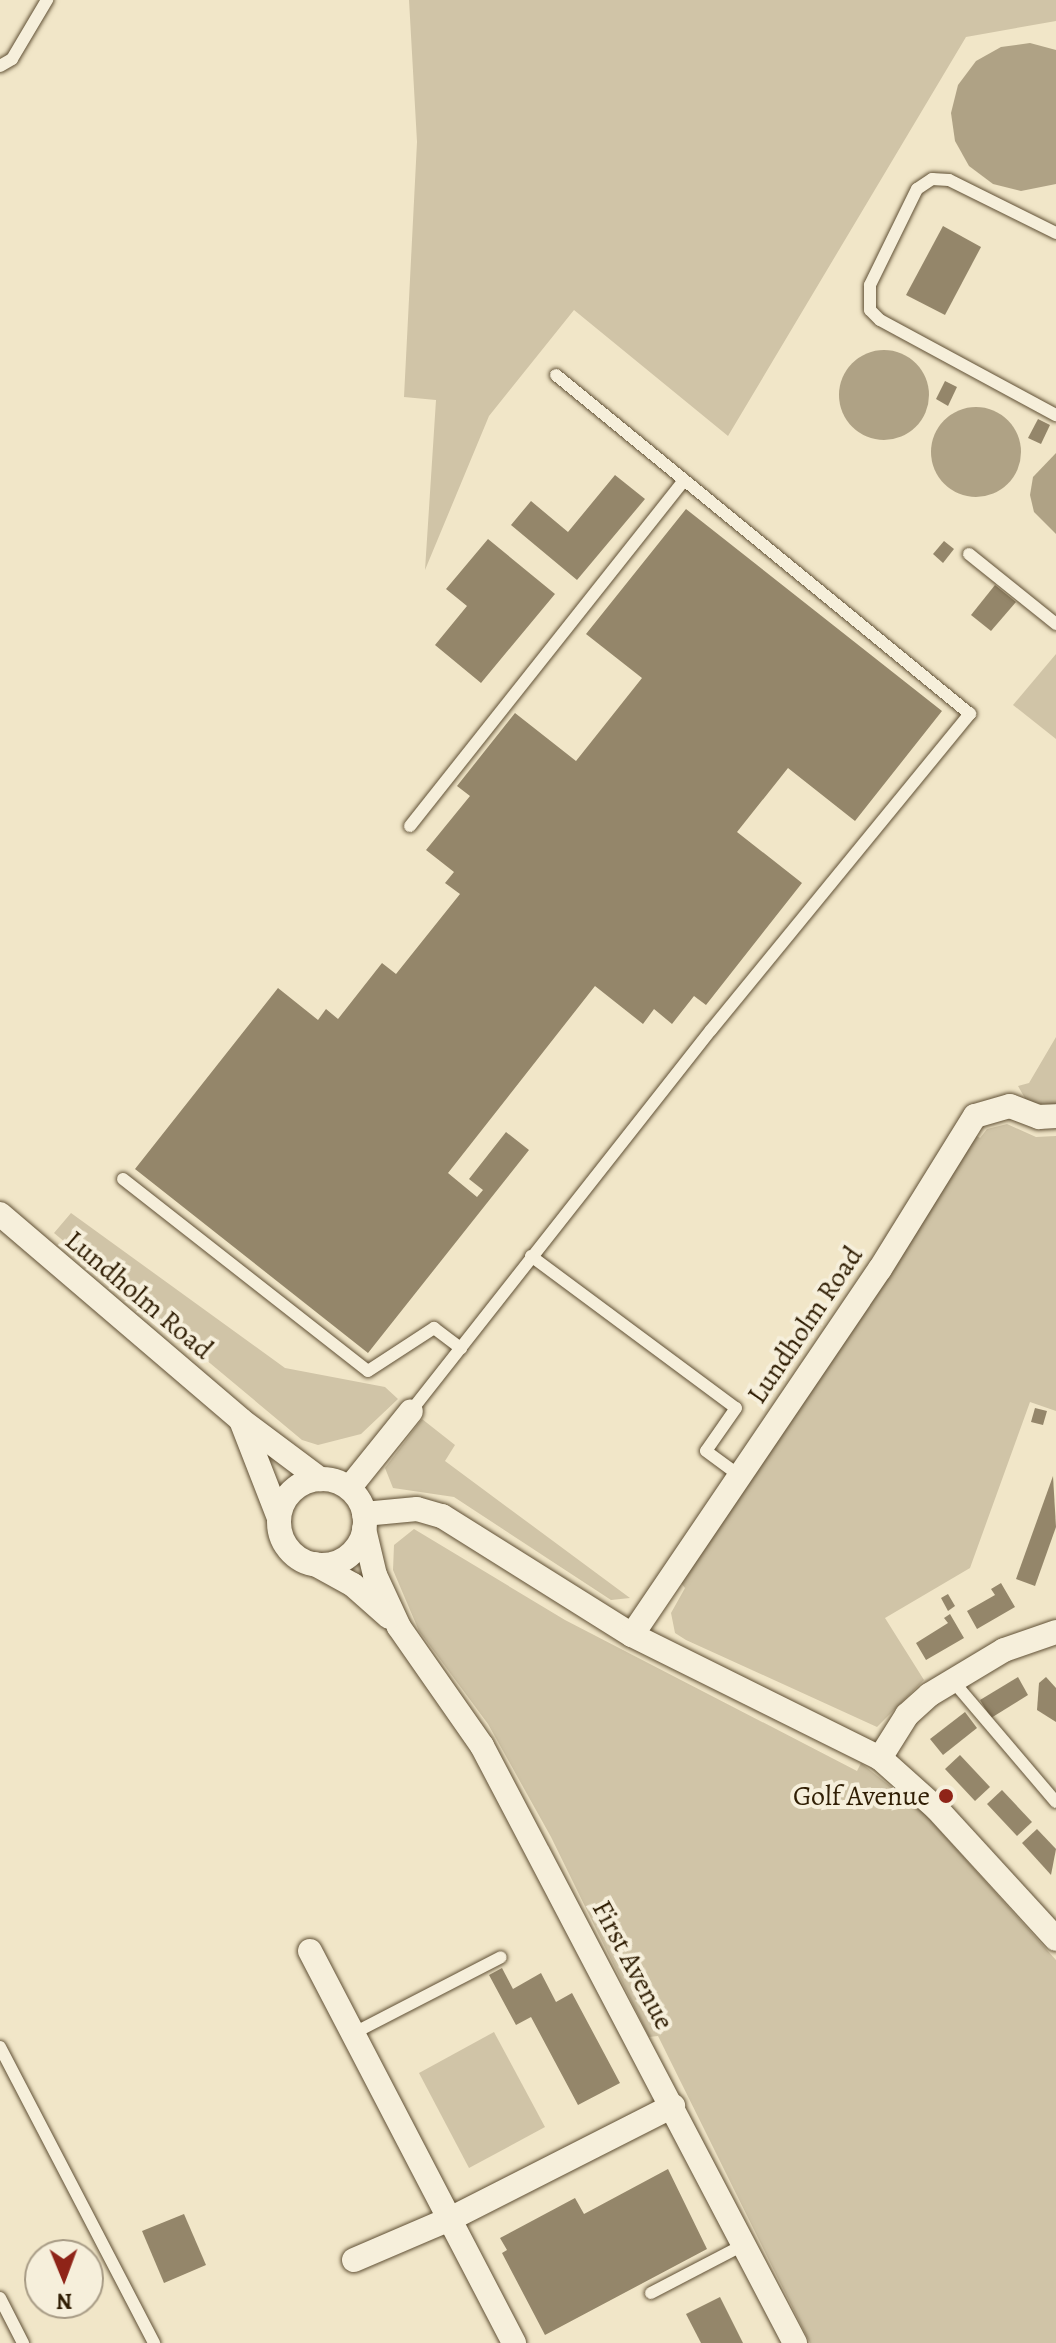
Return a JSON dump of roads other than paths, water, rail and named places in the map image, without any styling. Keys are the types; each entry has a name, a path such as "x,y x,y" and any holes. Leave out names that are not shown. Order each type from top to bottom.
{"street":[{"name":"Lundholm Road","path":"632,1635 880,1269 975,1116 1010,1106 1039,1117 1056,1116"},
{"name":"Lundholm Road","path":"0,1214 241,1420 320,1479 350,1487"},
{"path":"313,1563 349,1557 364,1522 350,1487 411,1411"},
{"name":"Lundholm Road","path":"241,1420 288,1548 313,1563"},
{"path":"279,1518 294,1488 320,1479"},
{"path":"364,1522 417,1509 442,1516 632,1635 880,1758 937,1809 1056,1939"},
{"name":"First Avenue","path":"364,1522 375,1575 399,1627 482,1746 795,2343"},
{"name":"First Avenue","path":"313,1563 353,1585 399,1627"},
{"path":"880,1758 907,1715 952,1680 1030,1638 1056,1632 1056,1621"},
{"path":"310,1951 452,2218 514,2343"},
{"path":"354,2260 452,2218 673,2106"}],"lane":[{"path":"0,66 12,59 47,0"},
{"path":"1056,233 949,180 932,179 917,189 870,285 870,310 880,320 1056,415"},
{"path":"411,1411 531,1256 970,714 556,375"},
{"path":"410,826 684,480"},
{"path":"969,554 1056,624"},
{"path":"123,1179 368,1371 434,1328 461,1348"},
{"path":"531,1256 736,1408 706,1451 740,1476"},
{"path":"952,1680 1056,1802"},
{"path":"354,2033 501,1957"},
{"path":"0,2047 154,2343"},
{"path":"651,2293 745,2244"},
{"path":"0,2298 23,2343"}],"place":[{"name":"Golf Avenue","path":"946,1796"}]}
